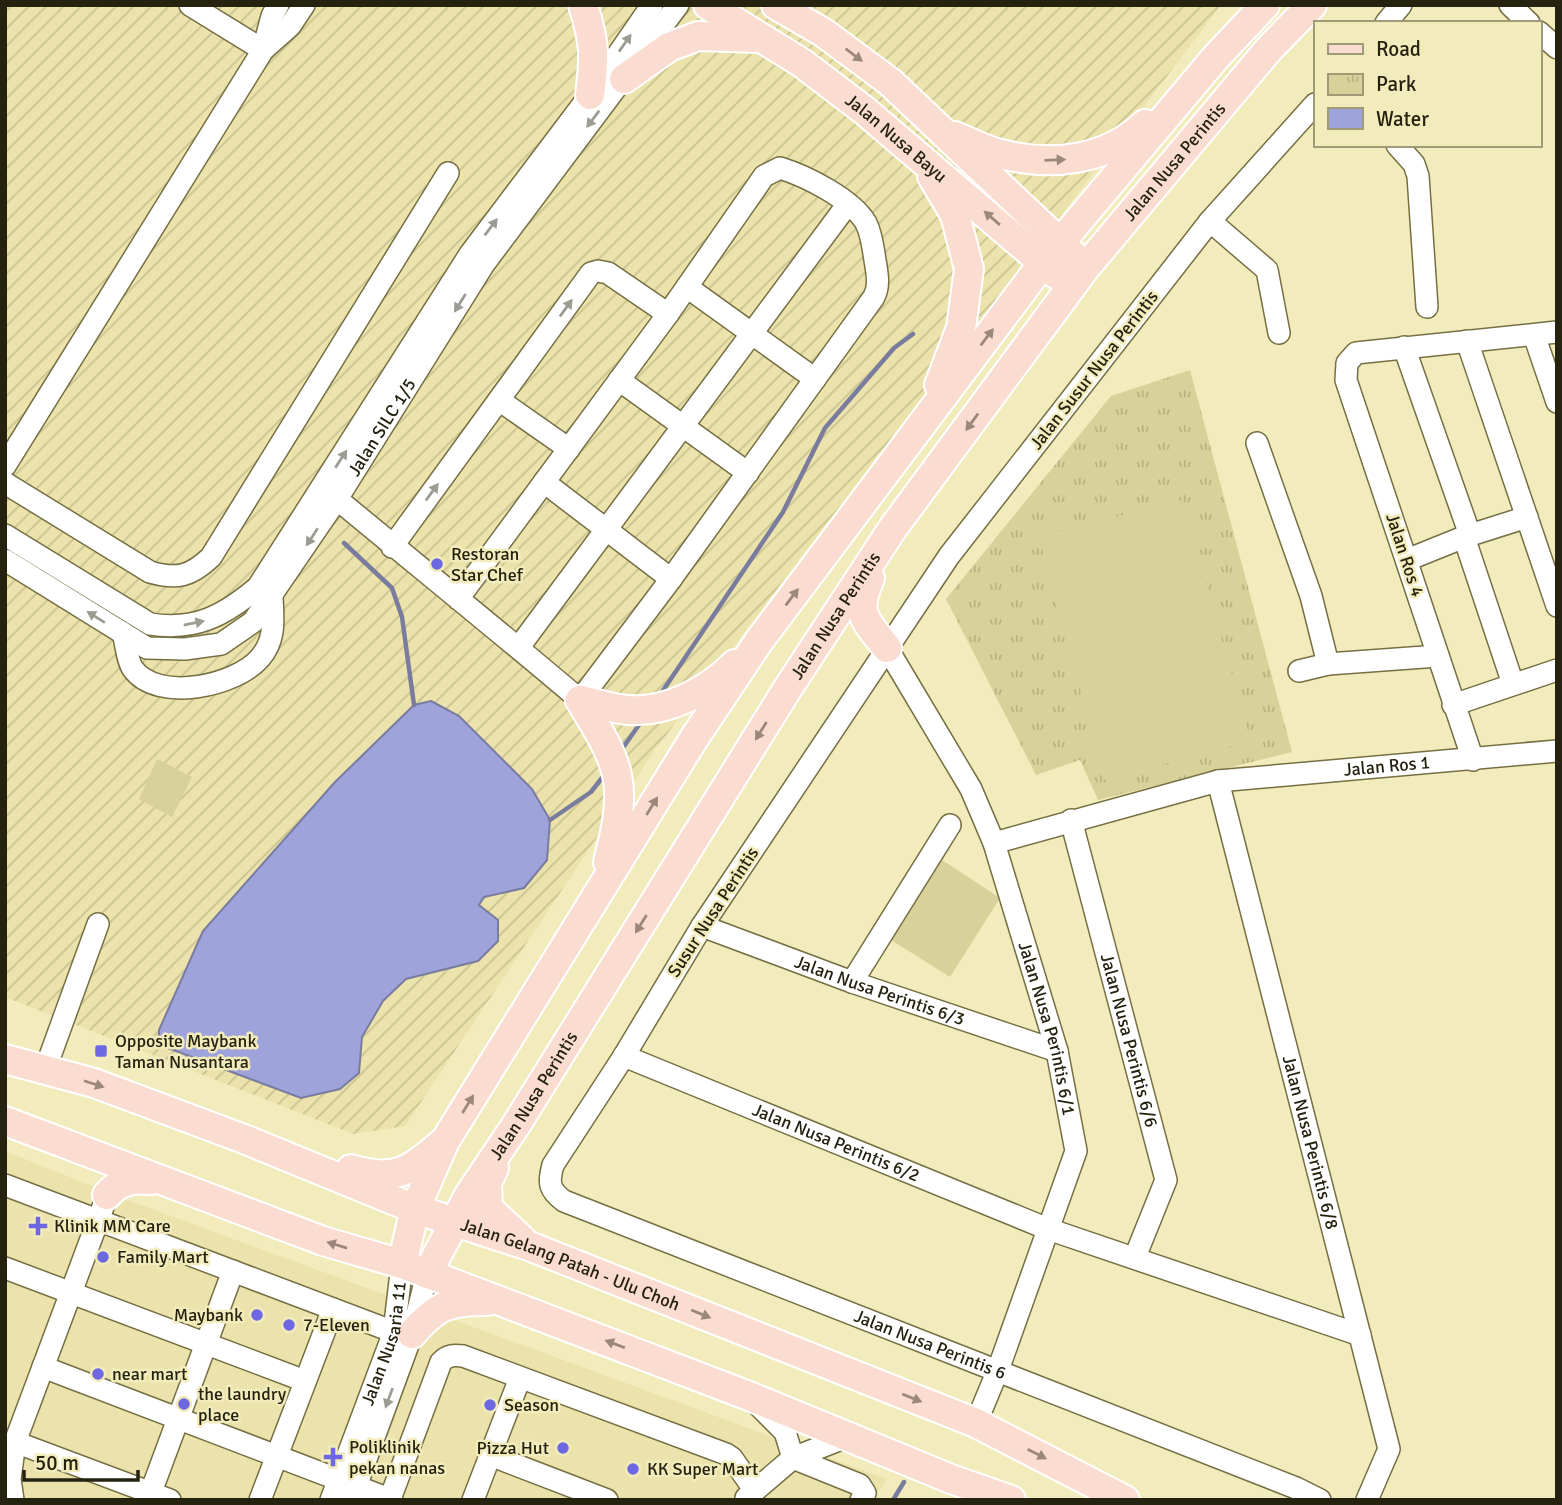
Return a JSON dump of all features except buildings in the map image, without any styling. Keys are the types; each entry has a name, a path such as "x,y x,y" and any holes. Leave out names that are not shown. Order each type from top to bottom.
{"main road":[{"path":"583,5 595,57 590,95"},
{"name":"Jalan Nusa Bayu","path":"708,5 802,63 921,158 1051,253 1078,277"},
{"name":"Jalan Nusa Bayu","path":"776,5 824,33 890,82 942,132 1051,253"},
{"name":"Jalan Nusa Perintis","path":"414,1269 415,1209 445,1141 693,740 759,641 1051,253 1216,57 1265,5"},
{"name":"Jalan Nusa Perintis","path":"414,1269 453,1222 516,1125 788,688 893,528 1078,277 1269,49 1312,5"},
{"path":"802,63 824,33"},
{"path":"624,79 669,47 698,36 764,39"},
{"path":"942,132 1000,154 1039,160 1076,159 1108,149 1132,137 1216,57"},
{"path":"865,111 890,82"},
{"path":"888,468 941,381 961,328 969,269 955,215 921,158"},
{"path":"887,648 862,612 862,597 893,528"},
{"path":"788,688 834,636 851,632 887,648"},
{"path":"580,700 642,709 682,701 721,678 759,641"},
{"path":"580,700 607,746 617,776 617,826 600,890"},
{"name":"Jalan Gelang Patah - Ulu Choh","path":"5,1059 94,1083 244,1139 415,1209 530,1245 976,1423 1125,1500"},
{"path":"5,1121 323,1241 414,1269 500,1301 749,1396 951,1479 1011,1500"},
{"path":"516,1125 487,1183 486,1197 488,1208 503,1225 530,1245"},
{"path":"244,1139 367,1174 394,1175 414,1167 445,1141"},
{"path":"68,1146 104,1169 108,1178 103,1207"},
{"path":"103,1207 117,1184 130,1180 147,1179 178,1186"},
{"path":"403,1333 458,1301 500,1301"}],"street":[{"path":"190,5 263,50"},
{"path":"263,50 272,16 278,5"},
{"path":"5,466 263,50 290,26 304,5"},
{"name":"Jalan SILC 1/5","path":"5,535 149,624 170,628 203,622 234,608 258,587 470,254 590,95 652,5"},
{"name":"Jalan SILC 1/5","path":"5,560 147,648 185,649 221,644 253,622 337,499 484,264 678,5"},
{"path":"1388,21 1401,5"},
{"path":"1510,5 1527,21"},
{"path":"1541,34 1557,48"},
{"name":"Jalan Susur Nusa Perintis","path":"887,648 958,545 1210,222 1314,105"},
{"path":"1398,147 1414,164 1418,176 1427,307"},
{"path":"337,499 580,700 671,579 878,290 871,236 861,216 801,174 780,168 764,176 668,314 458,599"},
{"path":"5,483 150,572 167,577 184,575 200,568 211,557 448,173"},
{"path":"519,647 847,205"},
{"path":"1210,222 1267,270 1279,333"},
{"path":"392,547 591,273 608,273 668,314"},
{"path":"687,287 815,379"},
{"path":"1513,684 1404,347 1557,332"},
{"path":"1534,335 1557,402"},
{"path":"1467,341 1527,517 1549,556 1557,606"},
{"name":"Jalan Ros 4","path":"1404,347 1356,353 1347,363 1346,380 1473,760"},
{"path":"619,380 748,473"},
{"path":"499,400 569,449"},
{"path":"1257,443 1311,596 1328,664"},
{"path":"544,482 671,579"},
{"path":"1407,560 1467,536 1527,517"},
{"path":"123,633 133,669 154,684 176,689 226,681 260,659 267,647 273,634 272,597"},
{"name":"Jalan Nusa Perintis 6/1","path":"887,648 971,789 994,843 1057,1051 1076,1151 998,1370 976,1423"},
{"name":"Susur Nusa Perintis","path":"549,1181 553,1165 624,1056 702,926 887,648"},
{"path":"1299,671 1328,664 1438,656"},
{"path":"1453,705 1557,670"},
{"name":"Jalan Ros 1","path":"994,843 1218,781 1557,751"},
{"name":"Jalan Nusa Perintis 6/8","path":"1218,781 1390,1449 1367,1500"},
{"name":"Jalan Nusa Perintis 6/6","path":"1071,820 1166,1180 1135,1257"},
{"path":"852,982 950,825"},
{"path":"45,1070 98,924"},
{"name":"Jalan Nusa Perintis 6/3","path":"702,926 852,982 1057,1051"},
{"name":"Jalan Nusa Perintis 6/2","path":"624,1056 1048,1229 1360,1335"},
{"name":"Jalan Nusa Perintis 6","path":"549,1181 552,1192 564,1201 998,1370 1296,1488 1320,1500"},
{"path":"5,1185 103,1207 233,1271 403,1333"},
{"path":"13,1500 10,1479 15,1442 103,1207"},
{"path":"5,1268 305,1381"},
{"name":"Jalan Nusaria 11","path":"331,1500 349,1488 403,1333 414,1269"},
{"path":"15,1442 156,1497 178,1418 233,1271"},
{"path":"260,1500 333,1309"},
{"path":"43,1367 276,1456 349,1488 391,1499 441,1362 446,1356 454,1355 520,1378 726,1454 732,1458 750,1495 793,1458 849,1436"},
{"path":"473,1500 520,1378"},
{"path":"749,1396 785,1432 793,1458"},
{"path":"490,1455 607,1500"},
{"path":"793,1458 860,1485 865,1493 861,1500"}],"shaded area":[{"path":"5,5 1221,5 657,747 405,1126 353,1134 5,997"},
{"path":"5,1151 130,1201 887,1479 874,1500 5,1500"}],"green space":[{"path":"1190,370 1292,752 1098,800 1080,760 1036,775 946,599 1111,396"},
{"path":"1182,500 1251,741 1104,780 1039,536"},
{"path":"157,759 192,777 172,817 139,799"},
{"path":"939,858 1000,898 950,977 888,938"}],"water":[{"path":"431,701 459,716 532,789 550,820 547,860 524,888 484,897 479,905 498,920 498,941 478,961 406,979 383,1001 362,1037 359,1073 340,1089 301,1098 168,1048 159,1041 159,1030 203,931 335,782 414,705"}],"waterway":[{"path":"660,695 783,512 825,428 894,348 913,334"},
{"path":"344,543 392,588 402,617 414,705"},
{"path":"620,752 643,719"},
{"path":"550,820 591,792 605,774"},
{"path":"893,1500 904,1482"}],"place":[{"name":"Restoran Star Chef","path":"437,564"},
{"name":"Opposite Maybank Taman Nusantara","path":"101,1051"},
{"name":"Klinik MM Care","path":"38,1226"},
{"name":"Family Mart","path":"103,1257"},
{"name":"Maybank","path":"257,1315"},
{"name":"7-Eleven","path":"289,1325"},
{"name":"near mart","path":"98,1374"},
{"name":"the laundry place","path":"184,1404"},
{"name":"Season","path":"490,1405"},
{"name":"Pizza Hut","path":"563,1448"},
{"name":"Poliklinik pekan nanas","path":"333,1457"},
{"name":"KK Super Mart","path":"633,1469"}]}
